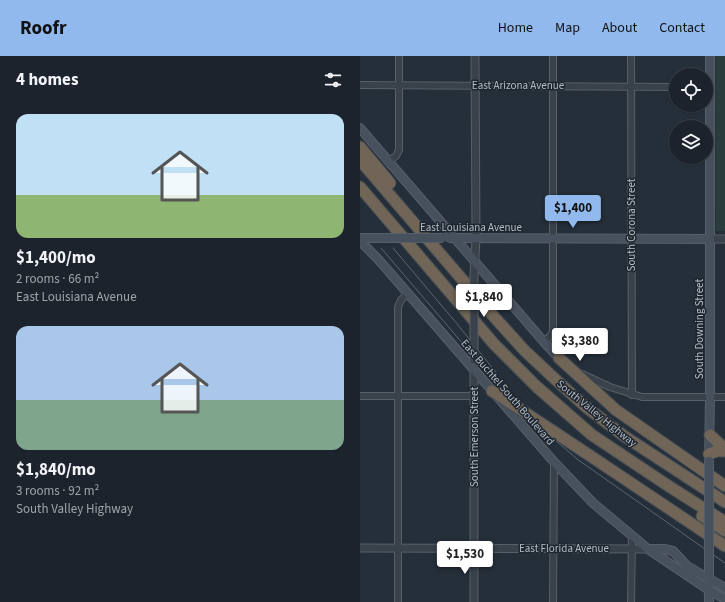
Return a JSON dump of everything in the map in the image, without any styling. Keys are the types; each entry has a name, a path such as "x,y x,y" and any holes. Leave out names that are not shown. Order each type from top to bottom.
{"highway":[{"path":"360,147 402,199 450,266"},
{"name":"South Valley Highway","path":"360,160 496,319 526,351 586,407 624,436 725,502"},
{"name":"South Valley Highway","path":"360,187 494,344 537,387 592,435 725,522"},
{"path":"559,358 616,410 725,486"},
{"path":"492,391 725,546"},
{"path":"592,435 682,503 725,531"},
{"path":"710,435 725,450"},
{"path":"709,458 717,451 725,450"},
{"path":"709,546 725,552"}],"main road":[{"name":"South Downing Street","path":"709,68 710,56"},
{"name":"South Downing Street","path":"708,112 710,239 709,602"},
{"path":"360,128 475,263 559,358"},
{"name":"East Louisiana Avenue","path":"360,240 387,238 710,239"},
{"name":"East Buchtel South Boulevard","path":"360,240 408,293 554,462 594,503 648,548 709,590 725,599"},
{"path":"648,548 664,548 673,551 687,566 725,588"}],"street":[{"path":"389,161 396,156 399,150 399,56"},
{"name":"South Emerson Street","path":"474,602 474,276 476,238 475,56"},
{"path":"544,342 553,331 553,56"},
{"name":"South Corona Street","path":"631,56 632,395"},
{"name":"East Arizona Avenue","path":"360,85 669,87"},
{"name":"East Louisiana Avenue","path":"710,239 725,239"},
{"path":"398,602 398,307 401,300 408,293"},
{"path":"559,358 592,380 632,395 642,397 725,397"},
{"path":"360,396 474,396"},
{"path":"553,602 554,462"},
{"path":"631,602 632,536"},
{"name":"East Florida Avenue","path":"360,548 648,548"}],"shaded area":[{"path":"716,56 725,56 725,231 716,231"}],"tram line":[{"path":"381,248 494,380 532,420 577,459 725,563"},
{"path":"393,248 497,374"}]}
